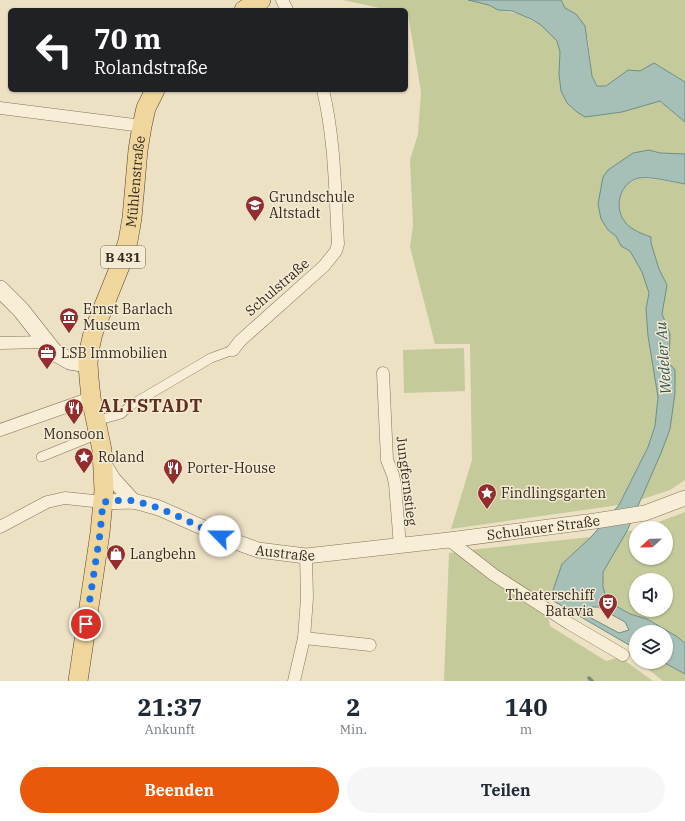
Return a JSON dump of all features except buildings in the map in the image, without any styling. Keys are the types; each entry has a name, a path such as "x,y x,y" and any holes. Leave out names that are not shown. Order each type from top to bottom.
{"main road":[{"path":"247,8 261,0"},
{"name":"Mühlenstraße","path":"88,364 93,333 120,266 128,241 142,126 146,108 153,92"},
{"path":"0,289 21,310 54,352 64,358 88,364"},
{"name":"B 431","path":"78,681 100,534 103,502 104,464 98,426 91,398 88,364"}],"street":[{"name":"Schulstraße","path":"41,457 88,438 98,426 121,414 131,405 211,358 233,350 240,341 324,266 336,251 338,244 330,116 324,92"},
{"path":"0,108 142,126"},
{"path":"0,343 46,342"},
{"name":"Jungfernstieg","path":"383,372 387,460 395,484 400,546"},
{"path":"0,430 91,398"},
{"path":"104,464 113,479 133,501"},
{"path":"0,527 47,502 65,498 103,502"},
{"name":"Schulauer Straße","path":"400,546 595,521 645,513 685,498"},
{"name":"Austraße","path":"103,502 133,501 159,508 233,541 262,551 306,556 400,546"},
{"path":"449,540 494,575 570,624 623,655"},
{"path":"294,681 304,638 307,598 306,556"},
{"path":"304,638 370,646"}],"green space":[{"path":"343,0 468,0 489,5 498,10 519,14 541,25 557,41 560,52 559,74 577,112 586,117 622,112 660,101 685,122 685,154 660,153 649,150 633,153 608,230 616,236 621,246 630,251 642,272 649,293 646,309 648,336 658,397 655,426 648,447 619,505 451,529 472,460 470,344 435,344 410,247 413,225 410,160 418,134 421,92 408,8 380,8"},
{"path":"561,0 685,0 685,82 654,63 640,71 628,70 606,86 598,86 592,76 588,39 576,14 565,8"},
{"path":"640,178 685,184 685,480 670,490 640,500 670,429 670,334 662,314 667,284 659,269 651,243 651,238 636,231 625,223 618,208 621,194 626,184"},
{"path":"464,348 465,391 404,393 403,350"},
{"path":"685,512 685,643 673,634 673,625 657,625 640,617 673,617 673,573 629,573 629,613 607,601 603,587 603,572 627,531 629,531 629,565 673,565 673,521 661,521"},
{"path":"591,537 562,564 550,599 544,603 469,550"},
{"path":"459,552 548,617 550,626 606,661 620,657 629,664 629,669 636,669 653,681 444,681 449,553"},
{"path":"673,667 685,674 685,681 663,681 648,669 673,669"}],"water":[{"path":"468,0 561,0 565,8 576,14 585,26 592,76 597,86 606,86 628,70 640,71 654,63 685,82 685,122 660,101 622,112 585,117 567,103 561,91 559,74 560,52 557,41 541,25 512,11 498,10 489,5"},
{"name":"Wedeler Au","path":"649,150 660,153 685,154 685,184 655,178 639,178 632,180 623,190 619,203 621,216 625,222 630,227 651,237 651,243 659,269 667,285 662,314 670,334 669,363 675,370 675,393 670,429 631,521 629,521 627,531 603,572 603,587 607,601 629,613 629,617 640,617 657,625 629,625 629,630 629,645 550,599 562,564 591,537 619,505 648,447 655,426 658,397 648,336 646,309 649,293 642,272 630,251 621,246 616,236 608,230 601,219 598,204 603,177 608,170 633,153","holes":["592,607 598,607 625,622 629,630 619,633 591,618 589,615 589,610"]},
{"path":"673,634 685,643 685,674 673,667"}],"waterway":[{"path":"589,678 592,681"}],"place":[{"name":"Grundschule Altstadt","path":"255,222"},
{"name":"Ernst Barlach Museum","path":"69,334"},
{"name":"LSB Immobilien","path":"47,370"},
{"name":"Monsoon","path":"74,425"},
{"name":"Roland","path":"84,474"},
{"name":"Porter-House","path":"173,485"},
{"name":"Findlingsgarten","path":"487,510"},
{"name":"Langbehn","path":"116,571"},
{"name":"Theaterschiff Batavia","path":"608,620"}],"district":[{"name":"ALTSTADT","path":"151,405"}],"route":[{"path":"86,624 100,534 103,502 133,501 159,508 220,536"}]}
